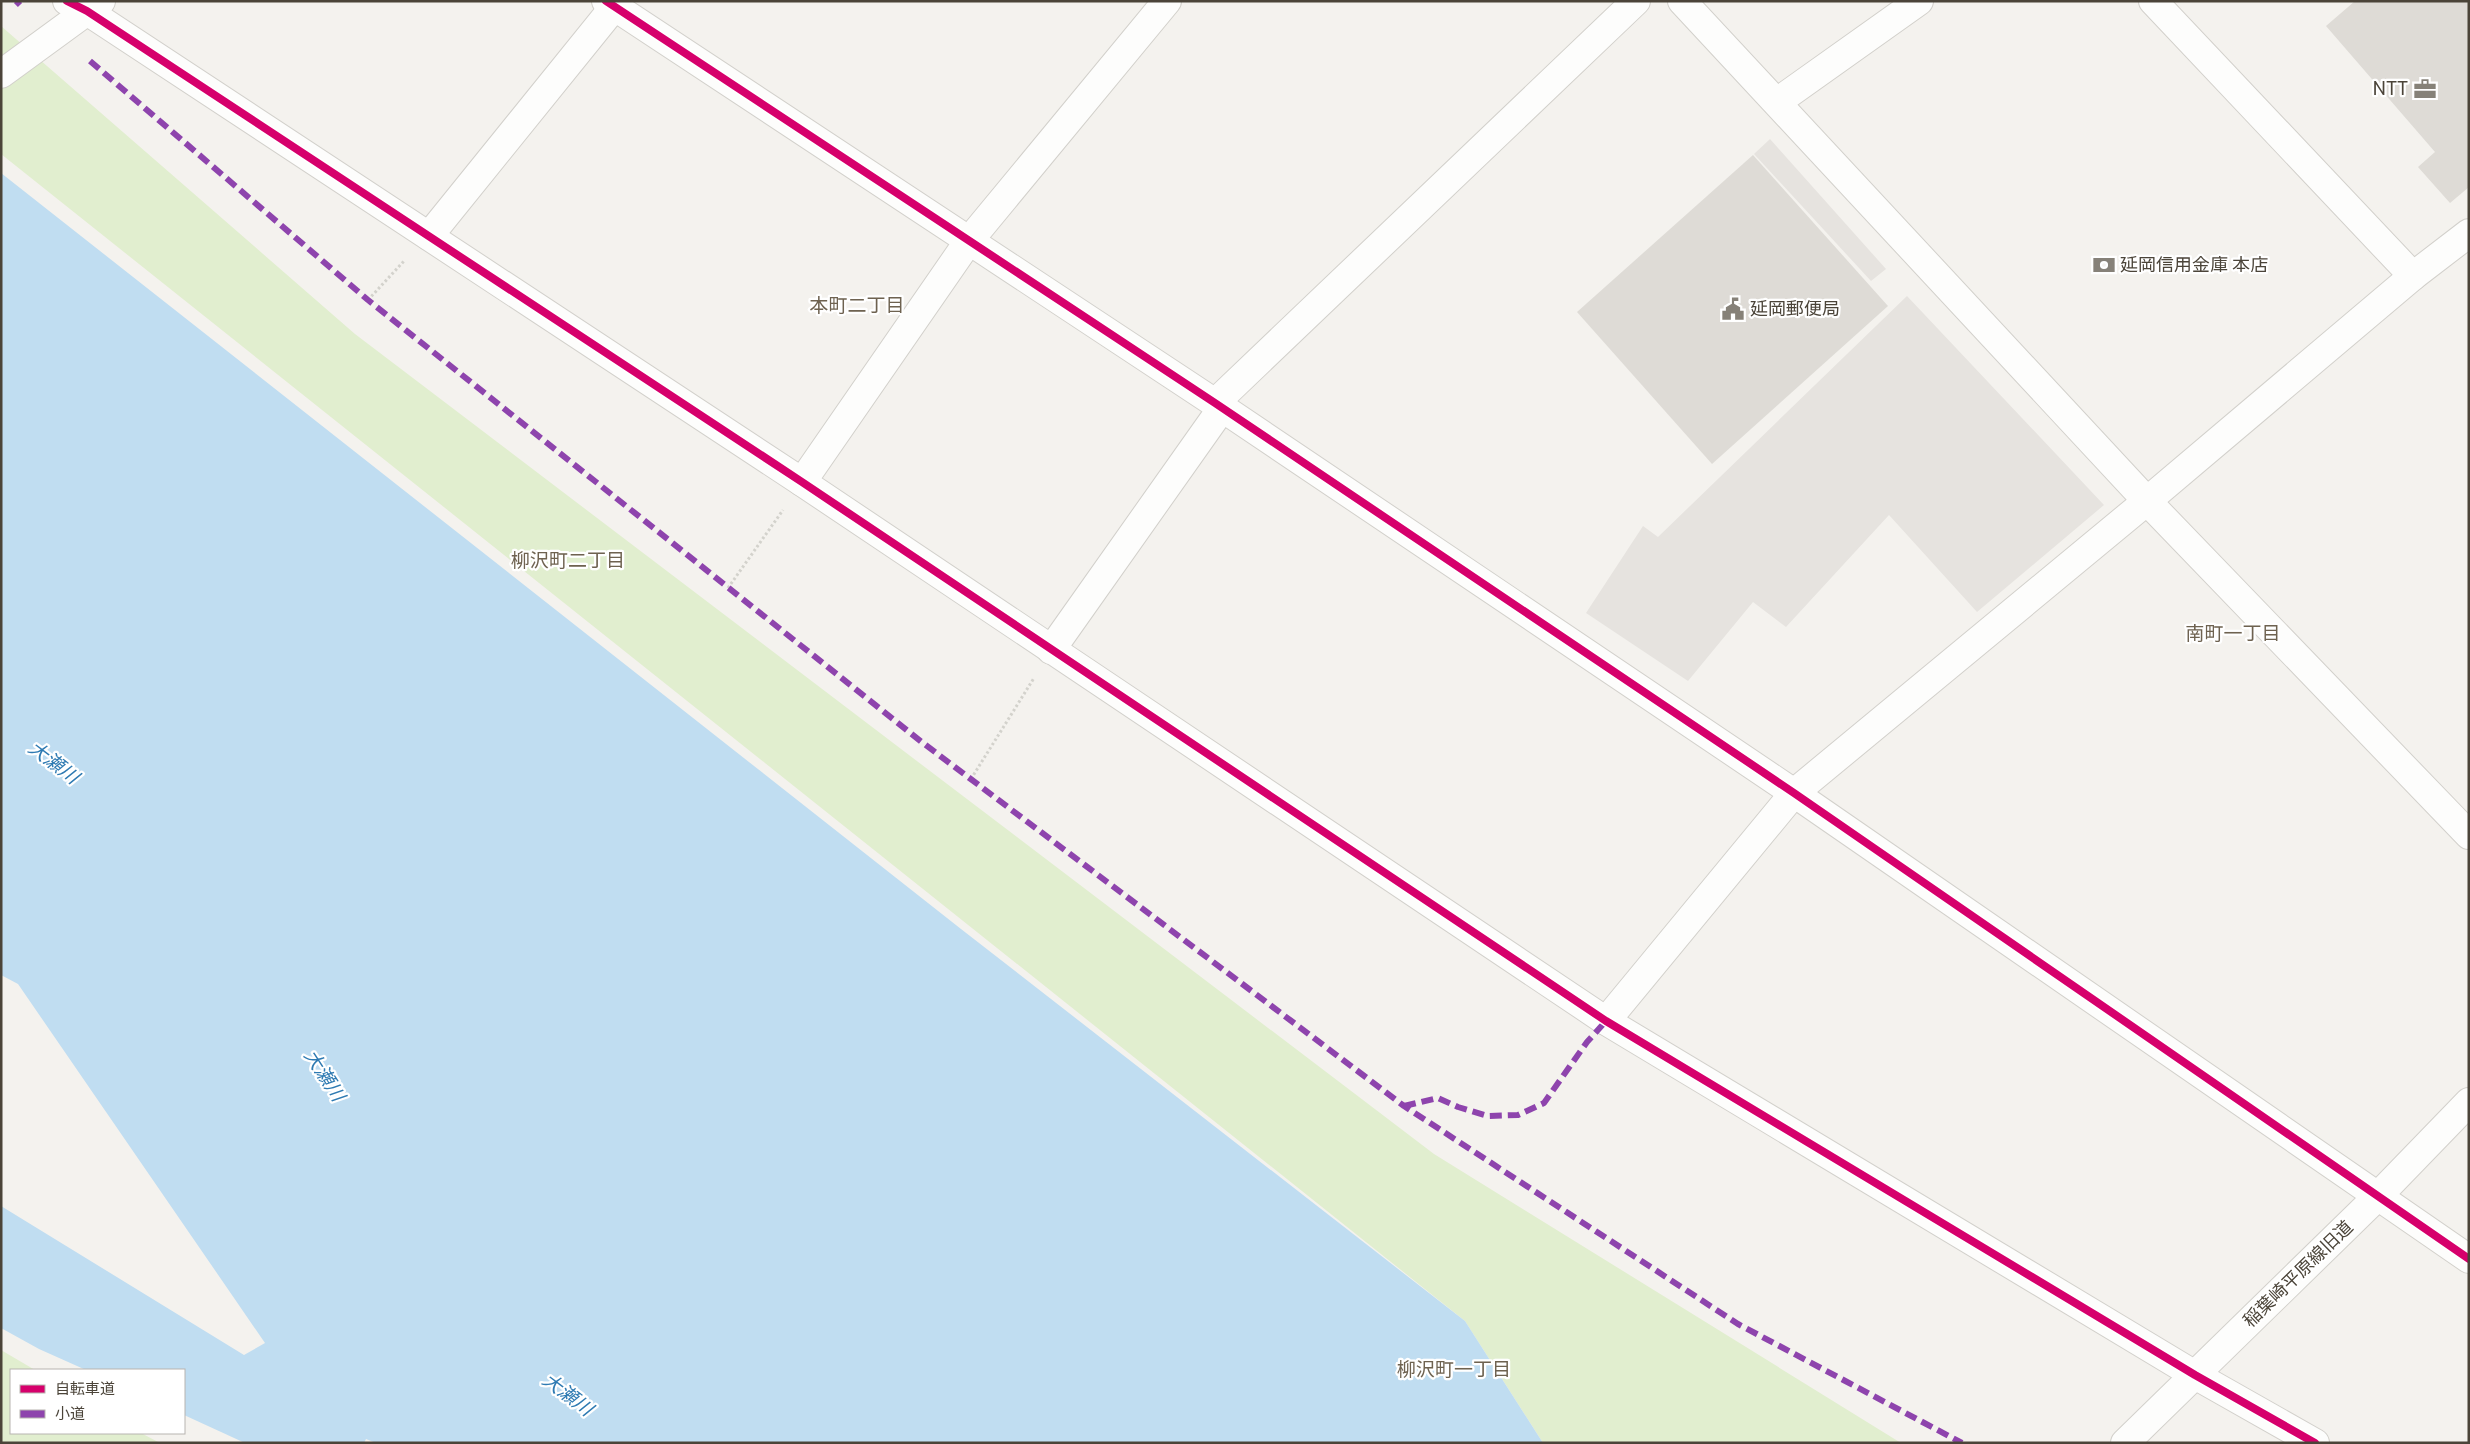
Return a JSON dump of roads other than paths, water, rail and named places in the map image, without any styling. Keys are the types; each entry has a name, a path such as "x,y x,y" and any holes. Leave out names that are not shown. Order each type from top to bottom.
{"street":[{"path":"802,482 968,242 1167,1"},
{"path":"1051,650 1218,406 1636,1"},
{"path":"1682,1 2147,501 2469,835"},
{"path":"1777,102 1919,1"},
{"path":"2153,1 2412,276"},
{"path":"429,236 610,4 1218,406 1794,793 2469,1260"},
{"path":"1,74 44,43 85,5 429,236 802,482 1606,1021 2195,1375 2315,1443"},
{"path":"1606,1021 1794,793 2147,501 2412,276 2466,241"},
{"name":"稲葉崎平原線旧道","path":"2125,1443 2377,1197 2469,1102"}],"water":[{"name":"大瀬川","path":"1,173 961,929 1465,1321 1543,1443 376,1443 366,1439 364,1443 245,1443 185,1415 185,1369 84,1369 39,1349 1,1328 1,1206 244,1355 265,1343 18,984 1,975"}],"place":[{"name":"NTT","path":"2425,89"},
{"name":"延岡信用金庫 本店","path":"2104,265"},
{"name":"延岡郵便局","path":"1733,309"}],"district":[{"name":"本町二丁目","path":"857,305"},
{"name":"柳沢町二丁目","path":"568,560"},
{"name":"南町一丁目","path":"2233,633"},
{"name":"柳沢町一丁目","path":"1454,1369"}]}
